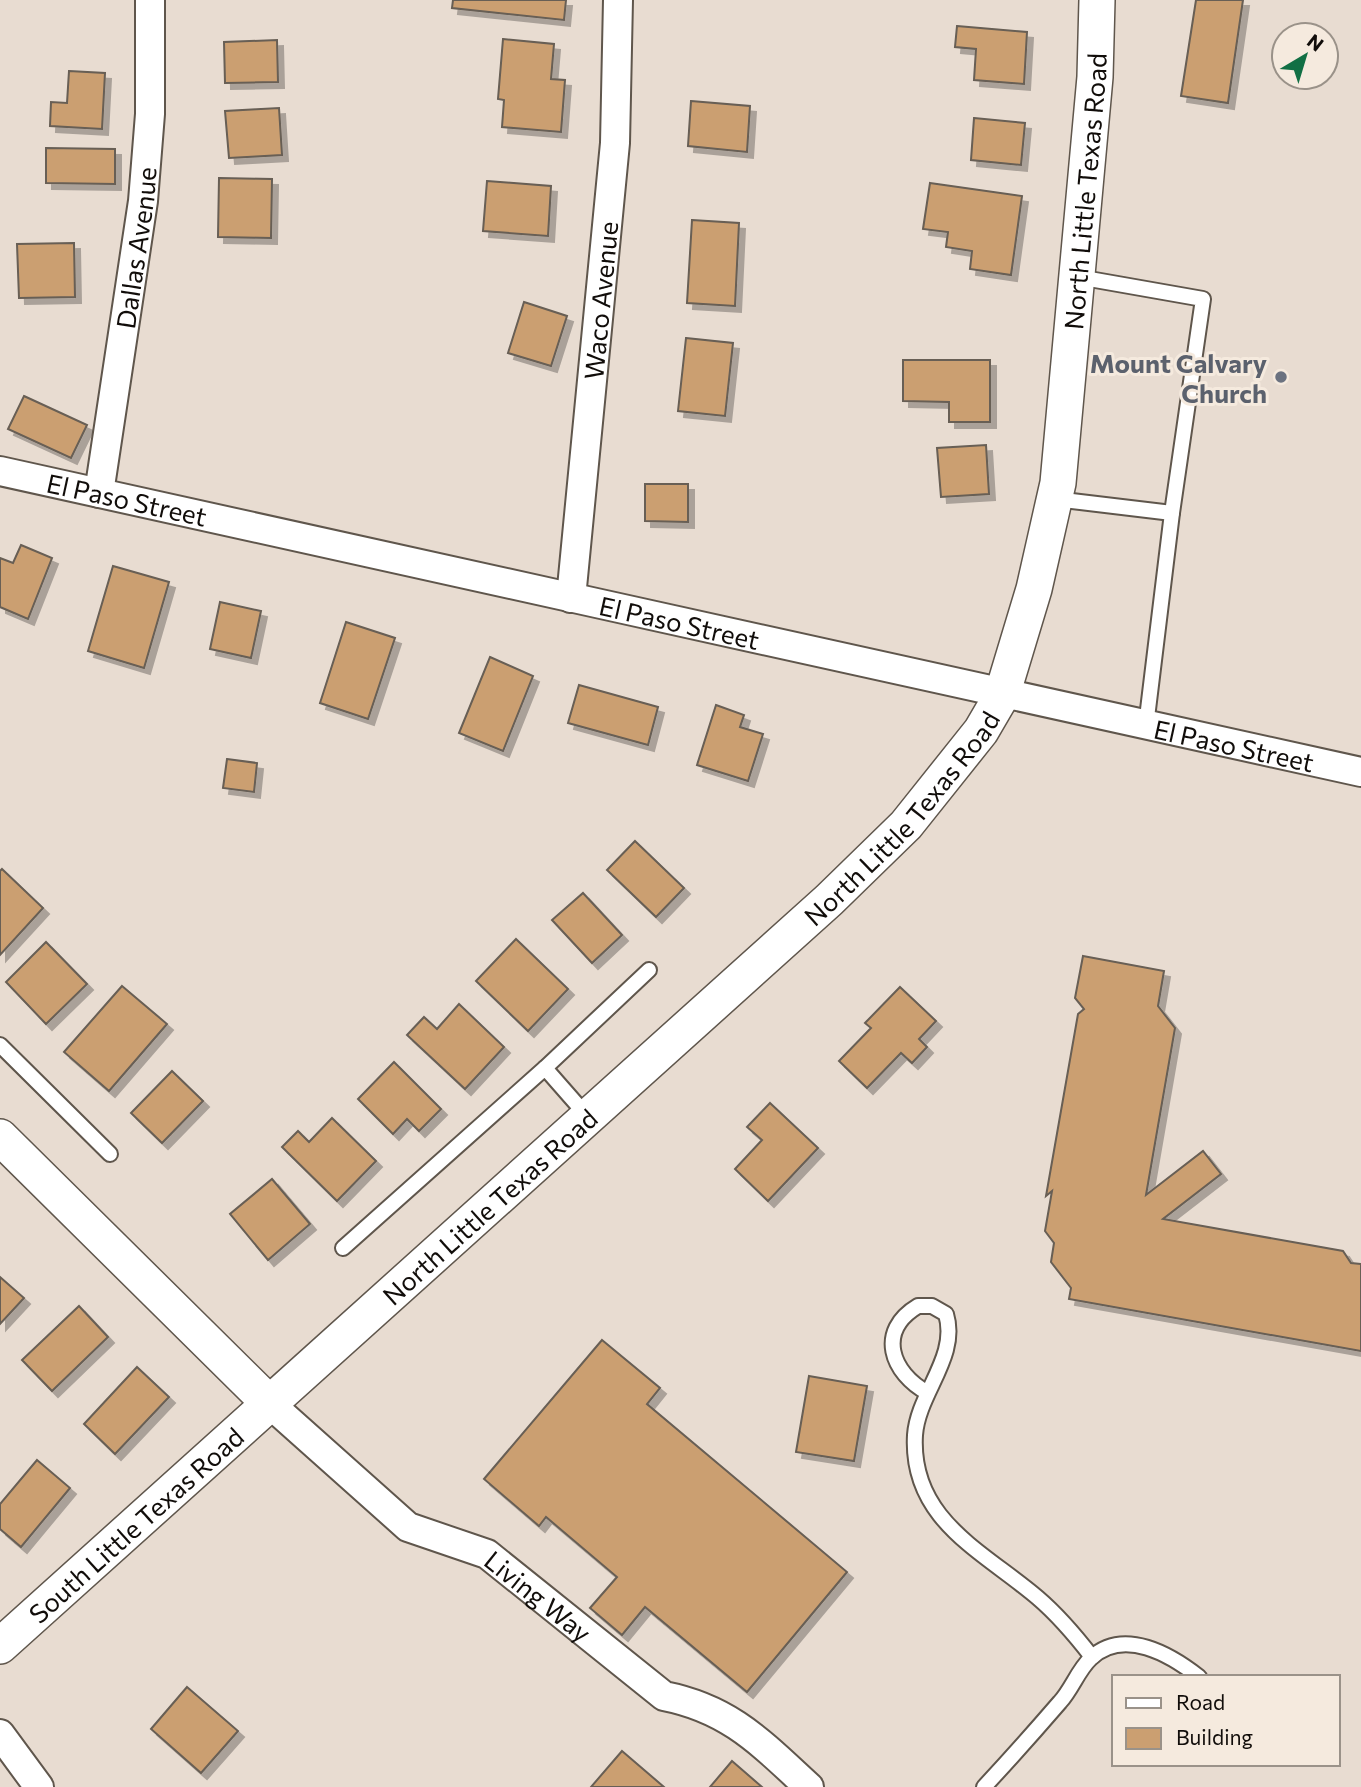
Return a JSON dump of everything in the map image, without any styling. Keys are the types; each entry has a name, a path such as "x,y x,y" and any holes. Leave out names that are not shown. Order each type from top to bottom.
{"street":[{"name":"Dallas Avenue","path":"99,493 143,201 150,114 150,0"},
{"name":"Waco Avenue","path":"571,598 615,143 618,0"},
{"name":"North Little Texas Road","path":"268,1403 829,900 906,825 981,731 1002,695 1034,589 1055,499 1095,77 1097,0"},
{"name":"El Paso Street","path":"0,471 303,535 1002,695 1361,772"},
{"path":"0,1137 268,1403"},
{"name":"South Little Texas Road","path":"0,1646 268,1403"},
{"name":"Living Way","path":"268,1403 408,1527 487,1554 664,1696 696,1703 744,1728 809,1787"},
{"path":"0,1734 39,1787"}],"lane":[{"path":"1076,276 1203,299 1172,513 1146,726"},
{"path":"1055,499 1172,513"},
{"path":"343,1248 545,1068 649,970"},
{"path":"0,1045 110,1154"},
{"path":"545,1068 588,1117"},
{"path":"928,1393 913,1385 897,1368 893,1351 901,1320 918,1306 932,1306 946,1314 951,1330 949,1344 918,1417 915,1437 920,1486 952,1528 980,1556 1035,1596 1065,1623 1092,1657"},
{"path":"984,1787 1064,1699 1092,1657 1107,1649 1134,1644 1149,1647 1196,1675"}],"building":[{"path":"453,0 566,0 564,20 452,8"},
{"path":"1196,0 1243,0 1228,103 1181,96"},
{"path":"957,26 1027,32 1024,84 974,80 976,49 955,47"},
{"path":"503,39 554,44 551,79 565,80 561,132 502,127 504,100 498,99"},
{"path":"277,40 278,82 225,83 224,42"},
{"path":"69,71 105,73 102,129 50,126 51,102 67,103"},
{"path":"691,101 750,106 747,152 688,146"},
{"path":"279,108 282,155 229,158 225,111"},
{"path":"974,118 1025,123 1021,165 971,160"},
{"path":"46,148 115,149 115,184 46,183"},
{"path":"219,178 272,179 271,238 218,237"},
{"path":"487,181 551,186 548,236 483,231"},
{"path":"930,183 1022,196 1011,275 970,269 972,251 946,247 948,232 923,229"},
{"path":"692,220 739,223 735,306 687,303"},
{"path":"74,243 75,297 19,298 17,244"},
{"path":"524,302 567,316 551,366 508,353"},
{"path":"686,338 733,343 725,416 678,411"},
{"path":"903,360 990,360 990,422 949,422 949,402 903,401"},
{"path":"24,396 87,425 71,458 8,429"},
{"path":"986,445 989,494 941,497 937,448"},
{"path":"645,484 688,484 688,522 645,521"},
{"path":"21,545 52,558 28,619 0,607 0,558 13,563"},
{"path":"113,566 169,582 144,668 88,651"},
{"path":"220,602 261,611 251,658 210,649"},
{"path":"346,622 395,638 368,719 320,703"},
{"path":"490,657 533,676 503,751 459,733"},
{"path":"579,685 658,707 648,745 568,723"},
{"path":"716,705 744,715 740,727 763,734 748,781 697,765"},
{"path":"227,759 257,763 254,792 223,788"},
{"path":"635,841 684,888 656,917 607,870"},
{"path":"2,869 43,908 0,955 0,871"},
{"path":"583,893 622,935 592,963 552,920"},
{"path":"516,939 568,989 528,1031 476,981"},
{"path":"46,942 87,984 46,1024 6,982"},
{"path":"1083,956 1164,971 1158,1006 1175,1028 1146,1195 1203,1151 1221,1174 1163,1219 1343,1251 1351,1263 1361,1264 1361,1351 1069,1299 1071,1288 1051,1262 1054,1243 1045,1231 1052,1191 1046,1196 1078,1014 1084,1009 1075,998"},
{"path":"122,986 167,1024 109,1091 64,1052"},
{"path":"900,987 936,1021 919,1039 927,1047 912,1063 901,1053 867,1088 839,1061 871,1028 865,1023"},
{"path":"459,1004 504,1047 465,1089 407,1035 424,1017 437,1029"},
{"path":"394,1062 441,1109 419,1131 407,1119 393,1134 358,1099"},
{"path":"172,1071 203,1101 162,1143 131,1113"},
{"path":"770,1103 818,1148 768,1201 735,1169 762,1140 747,1127"},
{"path":"332,1118 376,1161 337,1201 282,1147 298,1131 309,1142"},
{"path":"272,1179 310,1224 268,1260 230,1214"},
{"path":"0,1277 24,1298 0,1324"},
{"path":"79,1306 108,1337 52,1391 22,1360"},
{"path":"602,1340 660,1388 647,1404 847,1572 747,1692 645,1607 622,1635 590,1608 617,1577 546,1517 539,1526 484,1479"},
{"path":"137,1367 169,1397 115,1454 84,1424"},
{"path":"809,1376 867,1386 854,1461 796,1452"},
{"path":"37,1460 70,1488 21,1547 0,1529 0,1504"},
{"path":"187,1687 238,1731 201,1773 151,1729"},
{"path":"622,1751 664,1787 591,1787"},
{"path":"732,1761 762,1787 710,1787"}],"place":[{"name":"Mount Calvary Church","path":"1281,377"}]}
